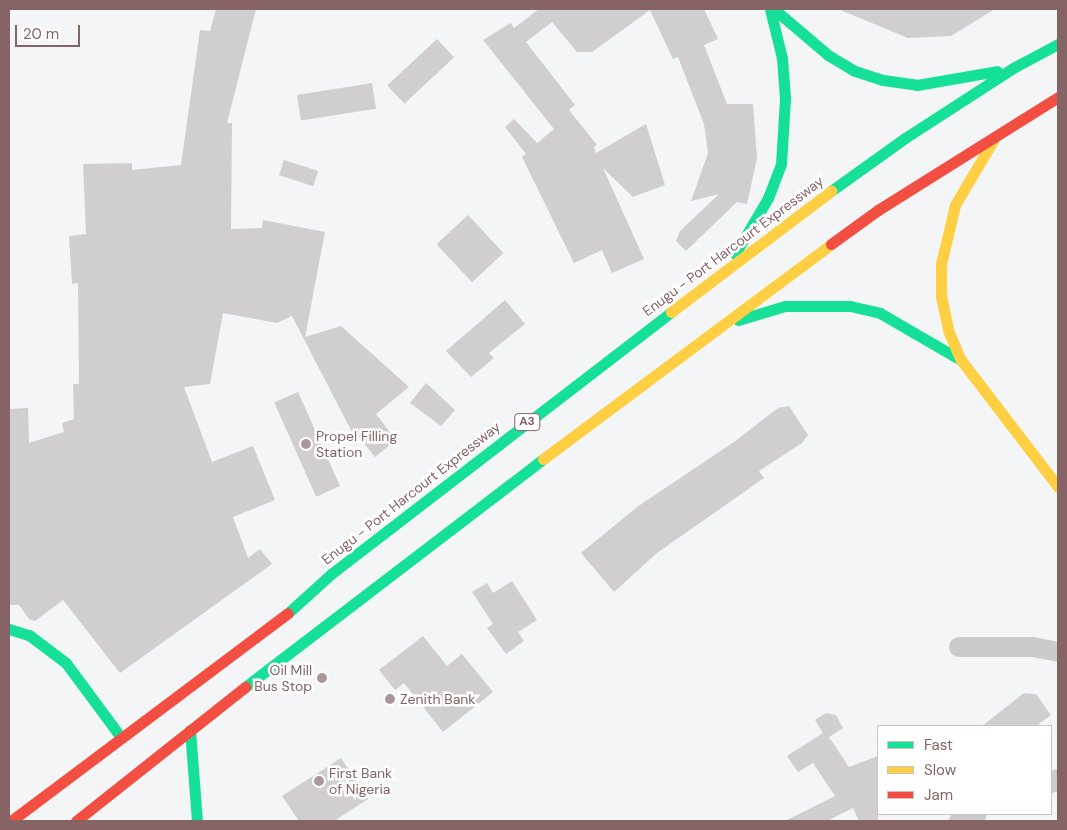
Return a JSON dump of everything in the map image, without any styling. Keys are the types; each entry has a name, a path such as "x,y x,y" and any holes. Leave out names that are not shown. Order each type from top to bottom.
{"main road":[{"path":"726,269 768,198 781,164 785,98 782,58 770,9"},
{"path":"774,9 828,55 856,71 883,80 917,85 1013,68"},
{"name":"Enugu - Port Harcourt Expressway","path":"11,821 120,736 277,622 331,574 726,269 898,144 1013,68 1058,44"},
{"path":"76,821 190,730 713,329 878,210 999,132 1058,97"},
{"path":"999,132 954,205 941,264 941,296 948,330 961,360 1058,487"},
{"path":"713,329 785,306 850,306 880,313 961,360"},
{"path":"9,628 29,634 66,663 120,736"},
{"path":"190,730 196,821"}],"street":[{"path":"959,647 1004,645 1058,652"},
{"path":"959,821 974,815"}],"building":[{"path":"216,9 256,9 227,123 232,123 231,229 262,228 263,220 325,232 305,337 341,326 409,387 376,414 396,440 375,457 355,432 353,434 292,316 277,323 223,313 210,384 184,387 212,462 253,446 275,500 233,517 248,558 260,549 272,564 120,673 63,600 35,621 29,619 19,605 9,605 9,409 28,408 29,443 64,432 62,423 74,419 73,384 79,384 78,283 72,284 69,236 86,234 83,164 132,163 132,170 181,165 200,30 210,31"},
{"path":"539,9 704,9 718,39 704,45 727,104 753,104 757,158 747,204 737,202 686,251 676,241 680,231 719,194 691,201 708,153 704,124 678,57 673,59 650,10 592,52 577,52 552,22 526,42 575,105 569,110 597,145 594,147 596,153 646,124 665,185 633,197 603,168 644,259 612,273 602,250 574,263 522,157 526,154 505,127 514,119 537,143 554,129 483,40 511,23 514,28"},
{"path":"838,9 995,9 951,36 908,38"},
{"path":"437,39 454,57 404,104 387,85"},
{"path":"372,83 376,109 301,121 297,95"},
{"path":"284,160 318,171 313,186 279,175"},
{"path":"468,215 503,253 472,282 437,244"},
{"path":"505,300 525,324 489,353 494,358 471,377 446,351"},
{"path":"426,383 455,410 441,426 410,403"},
{"name":"Propel Filling Station","path":"298,392 340,486 316,497 274,403"},
{"path":"789,406 808,435 802,443 759,471 764,478 657,553 614,592 581,553 637,507 734,442 778,408"},
{"path":"512,581 537,620 518,632 524,641 506,654 487,628 493,624 472,592 487,583 493,593"},
{"path":"423,636 447,666 462,654 493,692 443,732 404,683 395,690 379,670"},
{"path":"1024,693 1036,694 1051,715 1037,725 983,725"},
{"path":"826,713 836,715 843,728 829,737 849,767 877,756 878,821 859,821 853,808 827,821 785,821 835,796 813,763 798,772 787,756 823,733 815,720"},
{"path":"341,758 368,799 334,821 299,821 282,796"}],"traffic: fast":[{"path":"735,254 768,198 781,164 785,98 782,58 770,9"},
{"path":"774,9 828,55 855,71 883,80 917,85 997,71"},
{"path":"831,191 905,138 1013,68 1058,44"},
{"path":"738,320 785,306 850,306 880,313 961,360"},
{"path":"288,613 331,574 671,312"},
{"path":"245,687 543,459"},
{"path":"9,629 29,635 66,663 120,736"},
{"path":"190,730 197,821"}],"traffic: slow":[{"path":"994,139 955,205 941,264 941,296 948,330 961,360 1058,487"},
{"path":"671,312 831,191"},
{"path":"543,459 831,244"}],"traffic: jam":[{"path":"831,244 878,210 1058,97"},
{"path":"11,821 288,613"},
{"path":"76,821 245,687"}],"place":[{"name":"Propel Filling Station","path":"306,444"},
{"name":"Oil Mill Bus Stop","path":"322,678"},
{"name":"Zenith Bank","path":"390,699"},
{"name":"First Bank of Nigeria","path":"319,781"}]}
